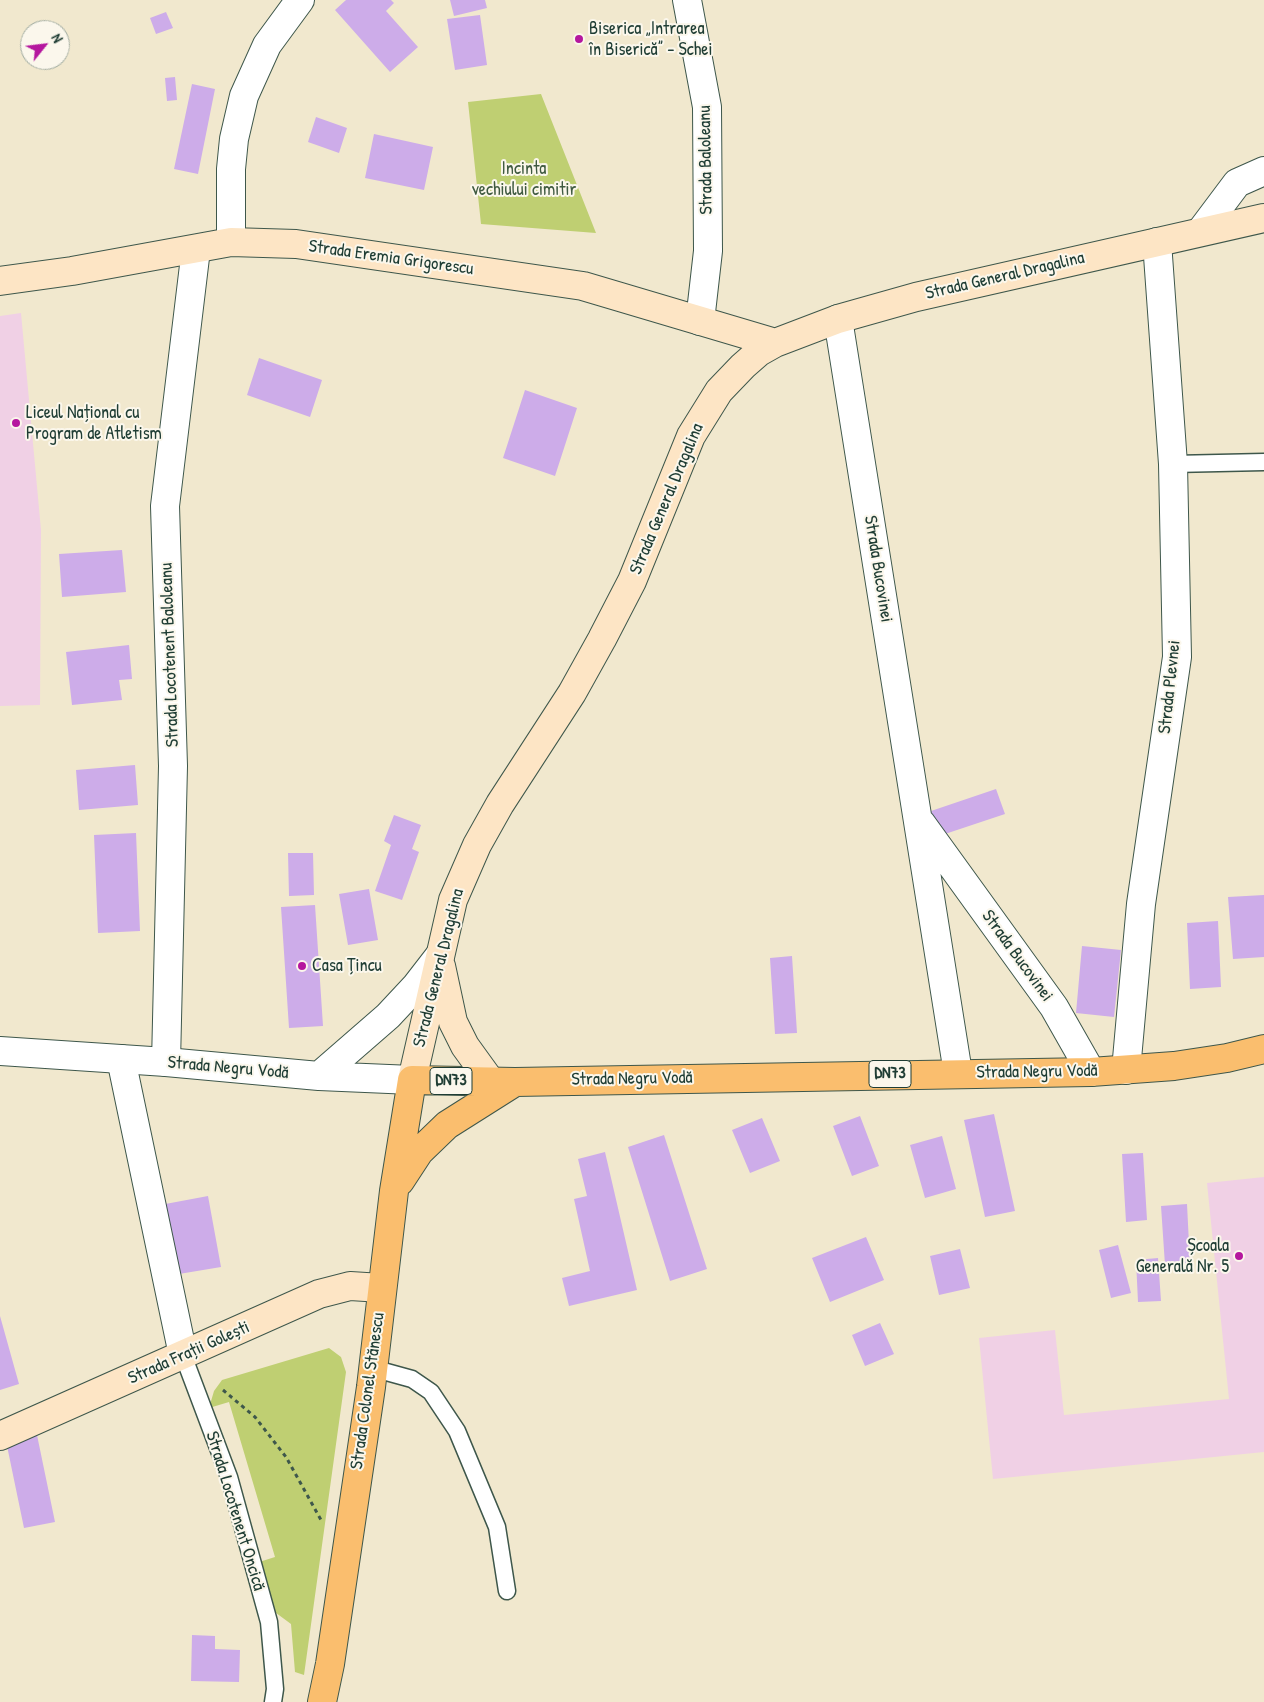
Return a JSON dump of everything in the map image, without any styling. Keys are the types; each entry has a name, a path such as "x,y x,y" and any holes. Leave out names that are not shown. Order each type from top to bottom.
{"main road":[{"name":"Strada General Dragalina","path":"412,1080 453,900 477,845 500,804 572,693 602,639 632,581 691,436 725,385 754,357 775,343 838,318 916,297 1264,218"},
{"name":"Strada Eremia Grigorescu","path":"0,281 231,242 296,244 583,286 775,343"},
{"path":"394,1191 418,1152 447,1125 503,1082 465,1046 453,1022 440,955"},
{"name":"Strada Negru Vodă","path":"412,1080 503,1082 1091,1072 1126,1070 1227,1058 1264,1049"},
{"name":"Strada Colonel Stănescu","path":"322,1702 330,1664 372,1368 394,1191 412,1080"},
{"name":"Strada Frații Golești","path":"0,1436 320,1294 350,1286 382,1288"}],"street":[{"path":"231,242 231,168 234,139 244,96 267,45 300,0"},
{"name":"Strada Baloleanu","path":"687,0 707,107 708,251 700,321"},
{"path":"1200,231 1237,183 1264,171"},
{"name":"Strada Plevnei","path":"1126,1070 1140,904 1177,657 1172,464 1157,242"},
{"name":"Strada Locotenent Baloleanu","path":"166,1062 173,766 165,506 196,249"},
{"name":"Strada Bucovinei","path":"838,318 958,1073"},
{"name":"Strada Bucovinei","path":"918,820 1054,1007 1091,1072"},
{"path":"318,1076 388,1016 416,986 440,955"},
{"name":"Strada Negru Vodă","path":"0,1051 166,1062 318,1076 412,1080"},
{"name":"Strada Locotenent Oncică","path":"121,1059 183,1355"}],"lane":[{"path":"1172,464 1264,462"},
{"name":"Strada Locotenent Oncică","path":"183,1355 229,1477 269,1622 275,1689 273,1702"},
{"path":"372,1368 412,1379 431,1392 457,1431 497,1527 507,1591"}],"path":[{"path":"219,1386 255,1417 286,1457 322,1523"}],"shaded area":[{"name":"Liceul Național cu Program de Atletism","path":"21,313 41,530 40,705 0,706 0,316"},
{"name":"Școala Generală Nr. 5","path":"1264,1177 1264,1452 993,1479 979,1338 1055,1330 1064,1415 1229,1399 1207,1183"}],"green space":[{"name":"Incinta vechiului cimitir","path":"541,94 596,233 481,224 468,102"},
{"path":"329,1348 341,1357 346,1372 304,1675 295,1672 291,1624 268,1607 256,1563 275,1557 229,1402 209,1408 214,1391 222,1380"}],"building":[{"path":"346,0 391,0 394,3 386,11 418,47 390,72 335,10"},
{"path":"450,0 485,0 487,8 454,16"},
{"path":"166,12 173,28 156,34 150,18"},
{"path":"480,15 487,65 455,70 447,19"},
{"path":"175,77 177,100 167,101 165,78"},
{"path":"192,84 215,89 198,174 174,169"},
{"path":"316,117 347,128 339,153 308,142"},
{"path":"374,134 433,147 424,190 365,178"},
{"path":"259,358 322,380 310,417 247,395"},
{"path":"525,390 577,408 555,476 503,458"},
{"path":"122,550 126,592 62,597 59,554"},
{"path":"129,645 132,679 119,680 122,700 72,705 66,652"},
{"path":"135,765 138,805 79,810 76,770"},
{"path":"996,789 1005,814 939,836 931,811"},
{"path":"394,815 421,825 412,849 419,852 402,900 375,891 391,845 384,841"},
{"path":"136,833 140,931 98,933 94,835"},
{"path":"288,853 313,853 314,895 289,896"},
{"path":"369,889 378,940 348,945 339,894"},
{"path":"1264,895 1264,957 1233,959 1228,897"},
{"name":"Casa Țincu","path":"315,905 323,1026 289,1028 281,907"},
{"path":"1218,921 1221,987 1190,989 1187,923"},
{"path":"1082,946 1121,950 1114,1017 1076,1013"},
{"path":"792,956 797,1033 775,1034 770,958"},
{"path":"994,1114 1015,1211 985,1217 964,1120"},
{"path":"860,1116 879,1166 852,1176 833,1126"},
{"path":"762,1118 780,1161 750,1173 732,1130"},
{"path":"664,1135 707,1269 670,1281 628,1147"},
{"path":"942,1136 956,1189 925,1198 910,1145"},
{"path":"605,1152 637,1290 569,1306 562,1278 590,1271 574,1199 587,1196 578,1159"},
{"path":"1143,1153 1147,1220 1126,1222 1122,1154"},
{"path":"208,1196 221,1267 173,1275 160,1205"},
{"path":"1187,1204 1190,1264 1165,1265 1161,1206"},
{"path":"866,1237 884,1280 830,1302 812,1258"},
{"path":"1118,1245 1131,1293 1111,1298 1099,1250"},
{"path":"960,1249 970,1288 939,1295 930,1256"},
{"path":"1158,1258 1161,1301 1138,1302 1136,1260"},
{"path":"0,1316 19,1384 0,1390"},
{"path":"880,1323 894,1354 865,1366 852,1335"},
{"path":"37,1435 55,1522 24,1528 6,1441"},
{"path":"192,1635 215,1636 215,1649 240,1650 239,1682 191,1681"}],"place":[{"name":"Biserica „Intrarea în Biserică” - Schei","path":"579,39"},
{"name":"Liceul Național cu Program de Atletism","path":"16,423"},
{"name":"Casa Țincu","path":"302,966"},
{"name":"Școala Generală Nr. 5","path":"1239,1256"}]}
